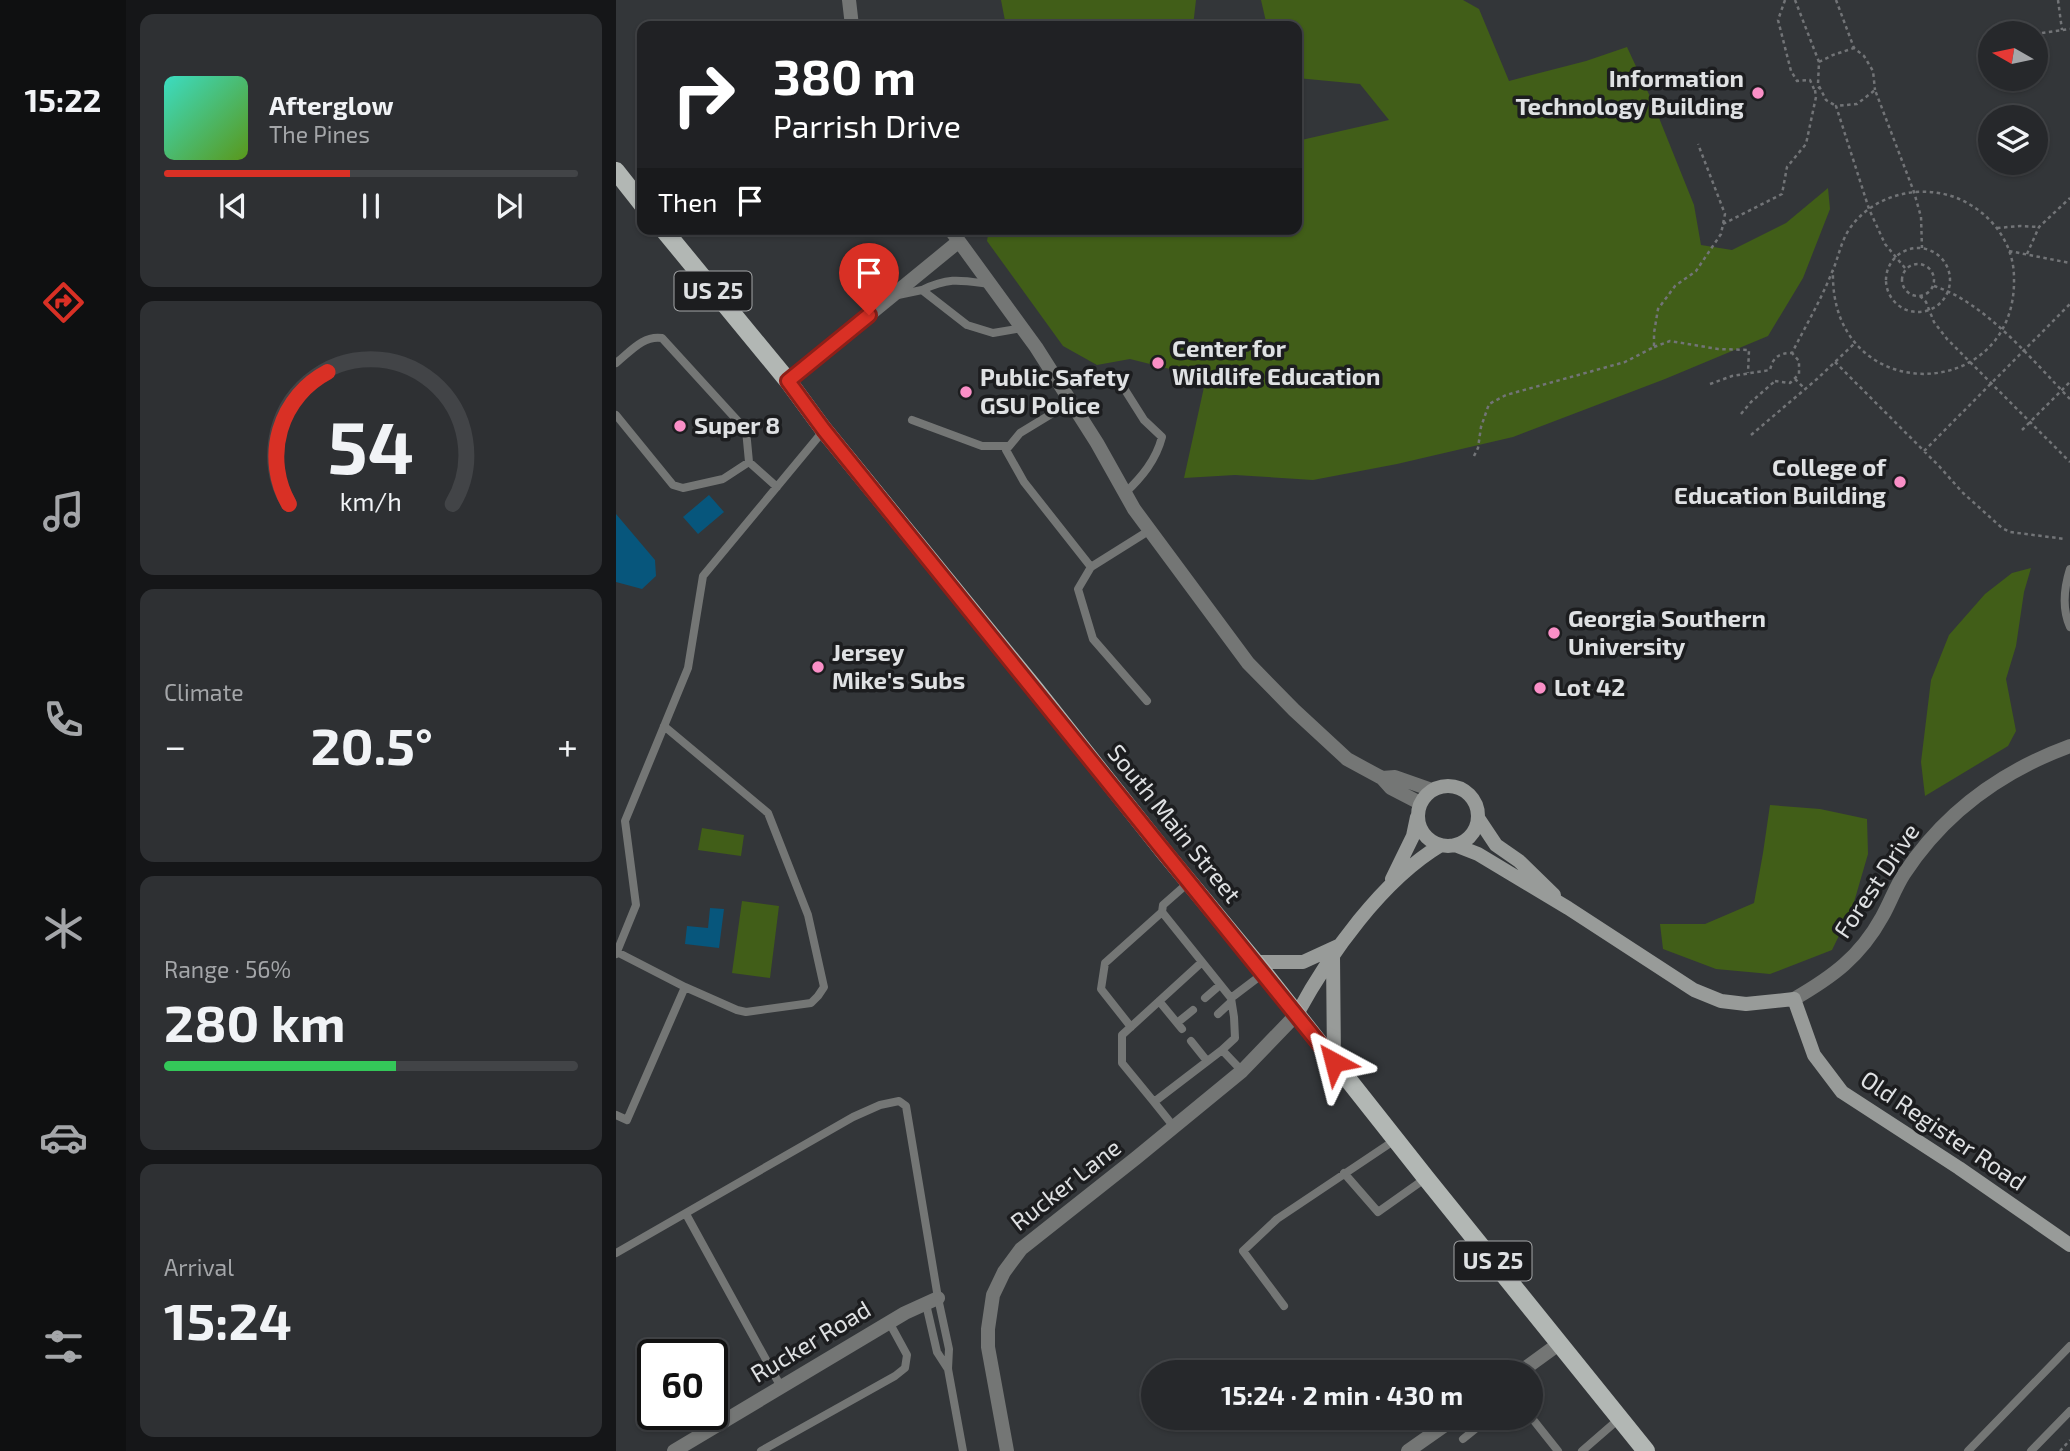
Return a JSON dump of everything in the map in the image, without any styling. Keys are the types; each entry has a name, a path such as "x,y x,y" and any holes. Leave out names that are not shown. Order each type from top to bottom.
{"main road":[{"path":"616,171 637,198"},
{"name":"South Main Street","path":"668,235 792,377 824,430 1188,883 1260,967 1395,1140 1646,1451"}],"street":[{"path":"849,0 851,21"},
{"path":"792,377 892,296 954,236 1071,402 1134,509 1248,663 1347,759 1382,778 1419,810"},
{"name":"Forest Drive","path":"1794,999 1828,979 1854,958 1881,920 1903,876 1927,842 1960,807 2003,778 2070,746"},
{"path":"1297,1014 1337,950 1388,886 1421,857 1470,836 1476,828 1478,818 1475,802 1464,790 1448,785 1432,790 1395,777 1382,778"},
{"path":"1388,886 1413,836 1419,810 1432,790"},
{"path":"1419,810 1419,826 1431,841 1478,854 1568,908 1694,990 1721,1001 1746,1004 1794,999"},
{"path":"1478,818 1496,845 1519,861 1568,908"},
{"path":"1260,967 1303,961 1337,950"},
{"path":"1334,1062 1337,950"},
{"name":"Old Register Road","path":"1794,999 1814,1055 1842,1092 2070,1245"},
{"name":"Rucker Lane","path":"1007,1451 988,1347 993,1295 1004,1272 1021,1249 1242,1070 1297,1014"},
{"name":"Rucker Road","path":"674,1451 890,1322 932,1301"},
{"path":"1537,1360 1560,1343"},
{"path":"1408,1451 1438,1430"}],"lane":[{"path":"892,296 956,280 989,284"},
{"path":"922,290 967,325 993,333 1021,328"},
{"path":"616,363 644,340 662,338 746,430 749,461 778,487"},
{"path":"1120,382 1144,420 1162,437 1158,452 1142,476 1125,493"},
{"path":"1071,402 1020,433 1006,450 1024,482 1091,567"},
{"path":"616,415 673,485 682,488 723,479 749,461"},
{"path":"912,420 982,446 1009,446"},
{"path":"664,726 768,813 808,915 824,987 811,1003 746,1012 737,1010 685,988 616,953 636,905 625,821 664,726 688,668 703,576 824,430"},
{"path":"1147,701 1094,639 1078,589 1091,567 1150,530"},
{"path":"2070,569 2065,585 2066,617 2070,628"},
{"path":"1131,1027 1101,989 1105,963 1162,912 1163,905 1188,883"},
{"path":"1154,1102 1235,1038 1231,1000 1162,912"},
{"path":"1174,1127 1122,1063 1122,1035 1202,962"},
{"path":"1218,1014 1260,967"},
{"path":"1205,998 1220,985"},
{"path":"616,1115 627,1120 685,988"},
{"path":"1159,1001 1180,1026 1193,1010"},
{"path":"1191,1041 1207,1060"},
{"path":"1222,1049 1242,1070"},
{"path":"616,1253 853,1117 880,1105 899,1101 906,1106 937,1352 948,1369"},
{"path":"1284,1306 1243,1251 1277,1219 1395,1140"},
{"path":"1344,1173 1378,1212 1426,1178"},
{"path":"686,1214 781,1387"},
{"path":"932,1301 949,1349 948,1369 963,1451"},
{"path":"761,1451 905,1368 906,1355 890,1322"},
{"path":"1968,1451 2070,1346"},
{"path":"2031,1451 2070,1411"},
{"path":"1582,1451 1620,1418"},
{"path":"1463,1438 1473,1430"},
{"path":"1541,1430 1558,1451"}],"path":[{"path":"1723,224 1782,194 1787,167 1806,144 1816,97 1815,90 1810,80 1797,81 1791,71 1778,20 1785,0"},
{"path":"1795,0 1819,62 1818,84 1826,100 1836,106 1857,104 1875,90"},
{"path":"1836,0 1854,48 1864,56 1873,71 1875,90 1914,191 1921,217 1922,248"},
{"path":"2058,0 2063,30"},
{"path":"2048,32 2070,29"},
{"path":"1819,62 1854,48"},
{"path":"1815,90 1819,87"},
{"path":"1836,106 1869,209 1885,243 1905,268"},
{"path":"1654,347 1658,309 1675,286 1696,271 1721,234 1725,214 1698,144"},
{"path":"1792,353 1833,271 1839,247 1852,226 1869,209 1883,201 1914,191 1937,192 1960,198 1980,211 1997,228 2009,251 2015,291 2002,330 1993,343 1969,362 1943,372 1916,374 1902,372 1876,361 1855,343 1846,331 1834,302 1833,271"},
{"path":"2027,254 2039,227 2070,198"},
{"path":"1997,228 2039,227"},
{"path":"1922,248 1940,255 1948,266 1951,278 1944,299 1929,310 1913,312 1892,300 1887,275 1889,264 1895,256 1911,249 1922,248"},
{"path":"2009,251 2070,263"},
{"path":"1920,296 1927,294 1934,286 1934,276 1930,268 1913,264 1905,268 1901,283 1905,291 1920,296 1926,302 1934,322 1947,339 2070,462"},
{"path":"1934,286 1948,290 1979,310 2070,399"},
{"path":"1924,451 2070,304"},
{"path":"1474,456 1489,404 1506,395 1625,362 1670,341 1718,349 1748,350 1748,373"},
{"path":"1751,435 1855,343"},
{"path":"1710,384 1732,376 1770,370 1777,356 1792,353 1799,361 1799,374 1795,379 1790,383 1775,380 1741,414"},
{"path":"1835,362 1962,492 2002,528 2011,532 2065,539"},
{"path":"1795,379 1805,389"},
{"path":"2022,430 2070,382"},
{"path":"2060,1451 2070,1440"}],"green space":[{"path":"1001,0 1196,0 1194,21 1005,21"},
{"path":"1261,0 1463,0 1479,9 1509,81 1586,61 1627,47 1694,205 1701,245 1732,250 1786,223 1828,188 1830,209 1803,278 1768,336 1513,437 1313,480 1235,475 1184,478 1206,378 1130,359 1097,365 1063,346 987,241 988,235 1302,235 1302,140 1389,120 1360,84 1302,78 1302,21 1266,21"},
{"path":"2031,568 2024,592 2016,646 2006,679 2016,731 2008,746 1925,796 1921,762 1931,680 1949,635 1985,594 2012,573"},
{"path":"1770,805 1820,809 1867,819 1868,854 1852,909 1832,950 1770,974 1716,969 1663,949 1660,924 1705,924 1754,903"},
{"path":"702,828 744,835 741,856 698,850"},
{"path":"742,901 779,906 770,978 732,973"}],"water":[{"path":"709,495 724,512 698,534 683,517"},
{"path":"616,514 655,560 656,576 642,589 616,582"},
{"path":"710,908 724,909 719,948 685,944 687,926 708,928"}],"place":[{"name":"Information Technology Building","path":"1758,93"},
{"name":"Center for Wildlife Education","path":"1158,363"},
{"name":"Public Safety GSU Police","path":"966,392"},
{"name":"Super 8","path":"680,426"},
{"name":"College of Education Building","path":"1900,482"},
{"name":"Georgia Southern University","path":"1554,633"},
{"name":"Jersey Mike's Subs","path":"818,667"},
{"name":"Lot 42","path":"1540,688"}],"route":[{"path":"869,315 788,381 824,430 1334,1062"}]}
